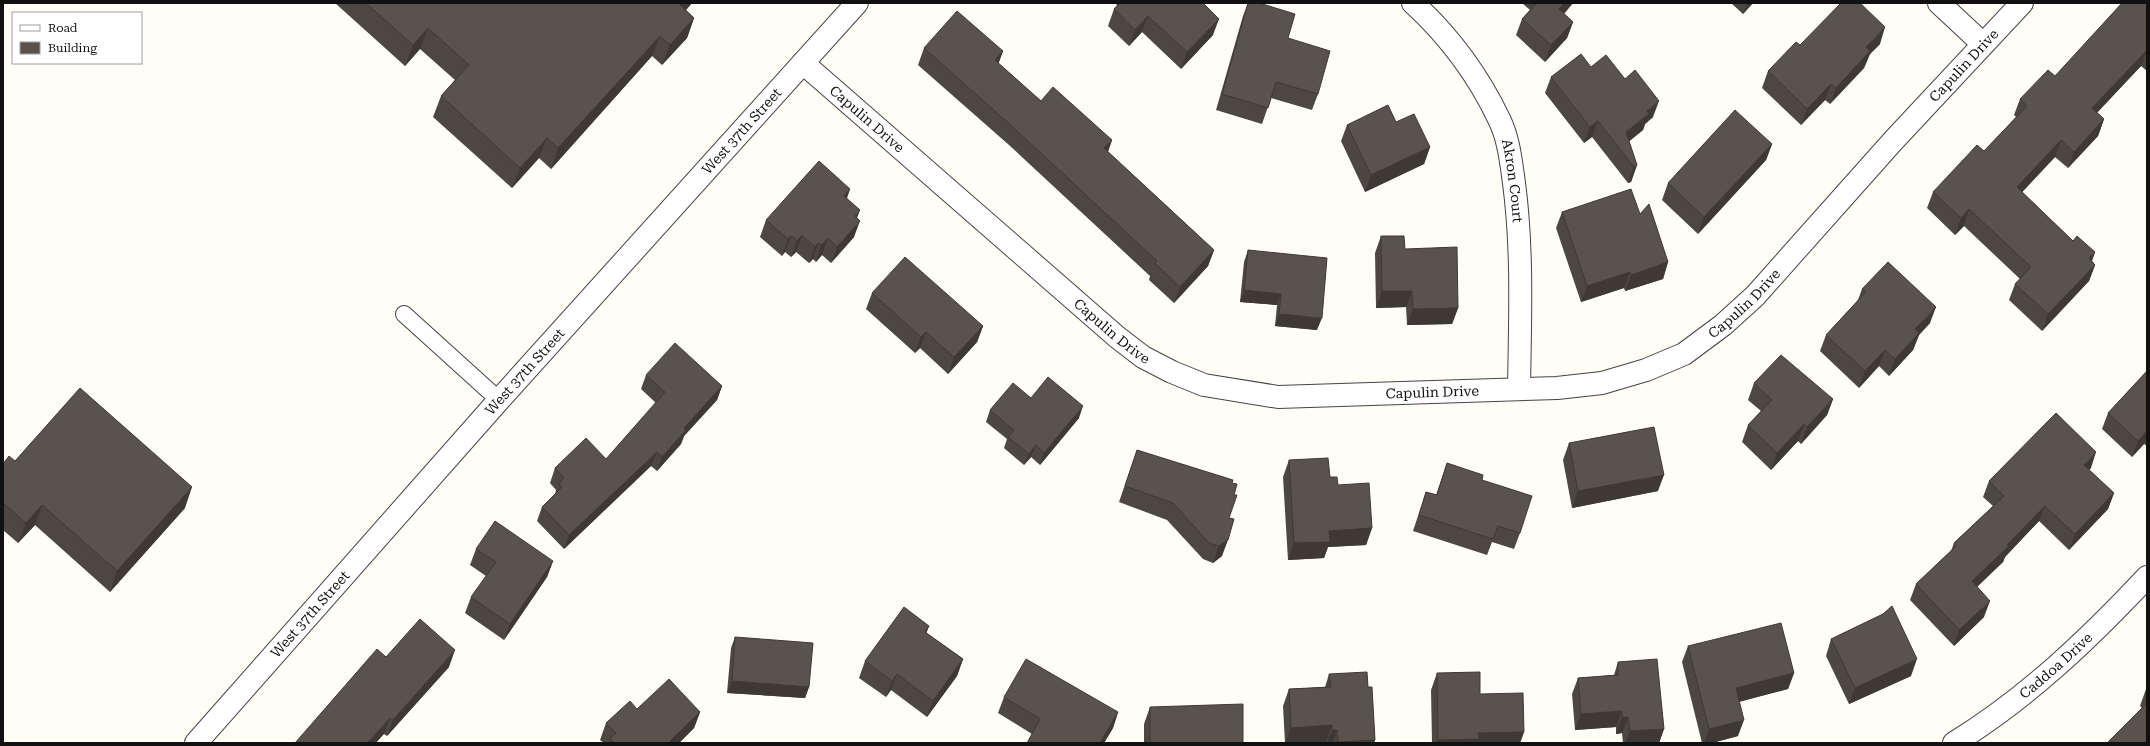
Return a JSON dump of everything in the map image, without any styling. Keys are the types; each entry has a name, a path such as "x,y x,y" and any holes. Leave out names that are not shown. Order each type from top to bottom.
{"street":[{"name":"West 37th Street","path":"196,743 499,400 857,3"},
{"name":"Akron Court","path":"1413,3 1454,44 1477,80 1500,120 1510,156 1519,240 1519,389"},
{"path":"1938,3 1983,44"},
{"name":"Capulin Drive","path":"803,63 1117,337 1143,356 1172,372 1204,385 1278,397 1556,388 1602,383 1646,370 1684,354 1723,325 1755,296 1893,141 2022,3"},
{"name":"Caddoa Drive","path":"1954,743 2032,688 2097,630 2147,576"}],"lane":[{"path":"404,314 499,400"}],"building":[{"path":"366,3 682,3 680,5 694,18 670,45 660,36 558,148 547,138 520,168 441,96 469,65 428,28 413,45"},
{"path":"1120,3 1203,3 1219,19 1187,52 1148,16 1135,30 1114,9"},
{"path":"1248,3 1259,3 1295,14 1288,38 1330,51 1318,94 1276,82 1268,108 1222,94"},
{"path":"1537,3 1564,3 1559,9 1573,22 1551,45 1522,19"},
{"path":"1841,3 1860,3 1885,27 1866,47 1870,51 1836,88 1831,84 1807,109 1768,71 1796,42 1800,45"},
{"path":"2122,3 2147,3 2147,50 2092,108 2104,119 2074,152 2061,140 2017,187 2073,241 2077,236 2095,252 2089,258 2095,265 2048,314 2015,284 2031,267 1969,209 1961,218 1933,192 1977,145 1984,151 2027,106 2020,99 2048,70 2055,76"},
{"path":"957,11 1003,51 995,60 1041,101 1053,87 1112,140 1104,148 1214,250 1180,287 1155,263 1157,261 1015,129 924,48"},
{"path":"1581,54 1591,67 1606,55 1625,79 1635,70 1659,101 1647,111 1649,114 1626,132 1637,165 1634,167 1598,121 1590,127 1551,77"},
{"path":"1388,105 1396,122 1414,114 1430,147 1371,175 1347,125"},
{"path":"1735,110 1772,144 1704,217 1668,183"},
{"path":"819,161 850,189 844,196 860,210 855,216 860,221 837,247 828,238 821,245 818,243 815,247 802,235 797,241 791,236 788,239 766,220"},
{"path":"1631,189 1640,214 1649,204 1668,262 1631,275 1630,272 1587,286 1562,212"},
{"path":"1381,236 1404,236 1405,249 1457,247 1458,308 1413,309 1412,291 1382,291"},
{"path":"1248,250 1327,258 1322,318 1279,314 1281,294 1244,290"},
{"path":"905,257 983,326 954,357 926,332 921,337 872,293"},
{"path":"1888,262 1936,307 1915,329 1919,333 1895,359 1885,350 1865,371 1826,335 1866,292 1862,289"},
{"path":"675,343 722,386 684,428 686,430 662,457 657,452 569,535 542,507 562,487 559,484 564,478 555,468 586,438 606,459 665,392 646,375"},
{"path":"1781,355 1833,399 1807,427 1804,424 1777,453 1748,425 1772,400 1754,383"},
{"path":"2147,371 2147,431 2138,441 2108,413"},
{"path":"1048,377 1083,406 1044,453 1036,445 1029,454 1008,437 1014,430 990,410 1013,383 1031,398"},
{"path":"80,388 192,487 117,571 42,505 26,523 3,503 3,464 9,456 15,461"},
{"path":"2056,413 2096,452 2084,465 2114,493 2075,534 2045,506 2007,545 2009,546 1972,581 1990,601 1959,630 1916,584 1956,546 1954,543 2004,496 1989,481"},
{"path":"1654,427 1664,475 1578,491 1569,443"},
{"path":"1137,450 1233,480 1232,483 1237,484 1234,495 1237,495 1229,518 1234,519 1228,540 1219,546 1209,543 1173,503 1125,486"},
{"path":"1328,458 1330,477 1337,477 1338,485 1369,483 1372,528 1329,531 1330,542 1294,543 1289,460"},
{"path":"1447,463 1483,475 1482,480 1532,496 1520,533 1498,526 1493,539 1419,515 1426,492 1437,495"},
{"path":"495,521 553,561 510,624 471,597 496,562 476,549"},
{"path":"1892,606 1917,659 1855,688 1831,639 1883,614"},
{"path":"904,607 929,626 925,632 963,659 933,701 897,674 892,681 865,661"},
{"path":"420,619 455,650 393,720 390,718 367,743 295,743 377,649 386,657"},
{"path":"1781,623 1794,673 1736,688 1744,720 1709,729 1688,646"},
{"path":"735,637 813,643 809,687 732,681"},
{"path":"1026,659 1118,712 1100,743 1027,743 1040,719 1004,697"},
{"path":"1657,659 1664,729 1630,731 1628,717 1622,717 1622,711 1581,714 1578,678 1618,675 1618,662"},
{"path":"1367,672 1368,687 1372,687 1375,740 1338,742 1337,730 1332,730 1332,725 1291,728 1289,689 1331,687 1329,674"},
{"path":"1480,672 1480,694 1523,693 1524,732 1478,733 1479,739 1438,740 1437,673"},
{"path":"669,679 700,712 670,741 672,743 611,743 613,741 610,738 616,733 606,723 630,701 637,709"},
{"path":"2147,703 2147,743 2107,743"},
{"path":"1243,704 1243,743 1150,743 1150,707"}]}
